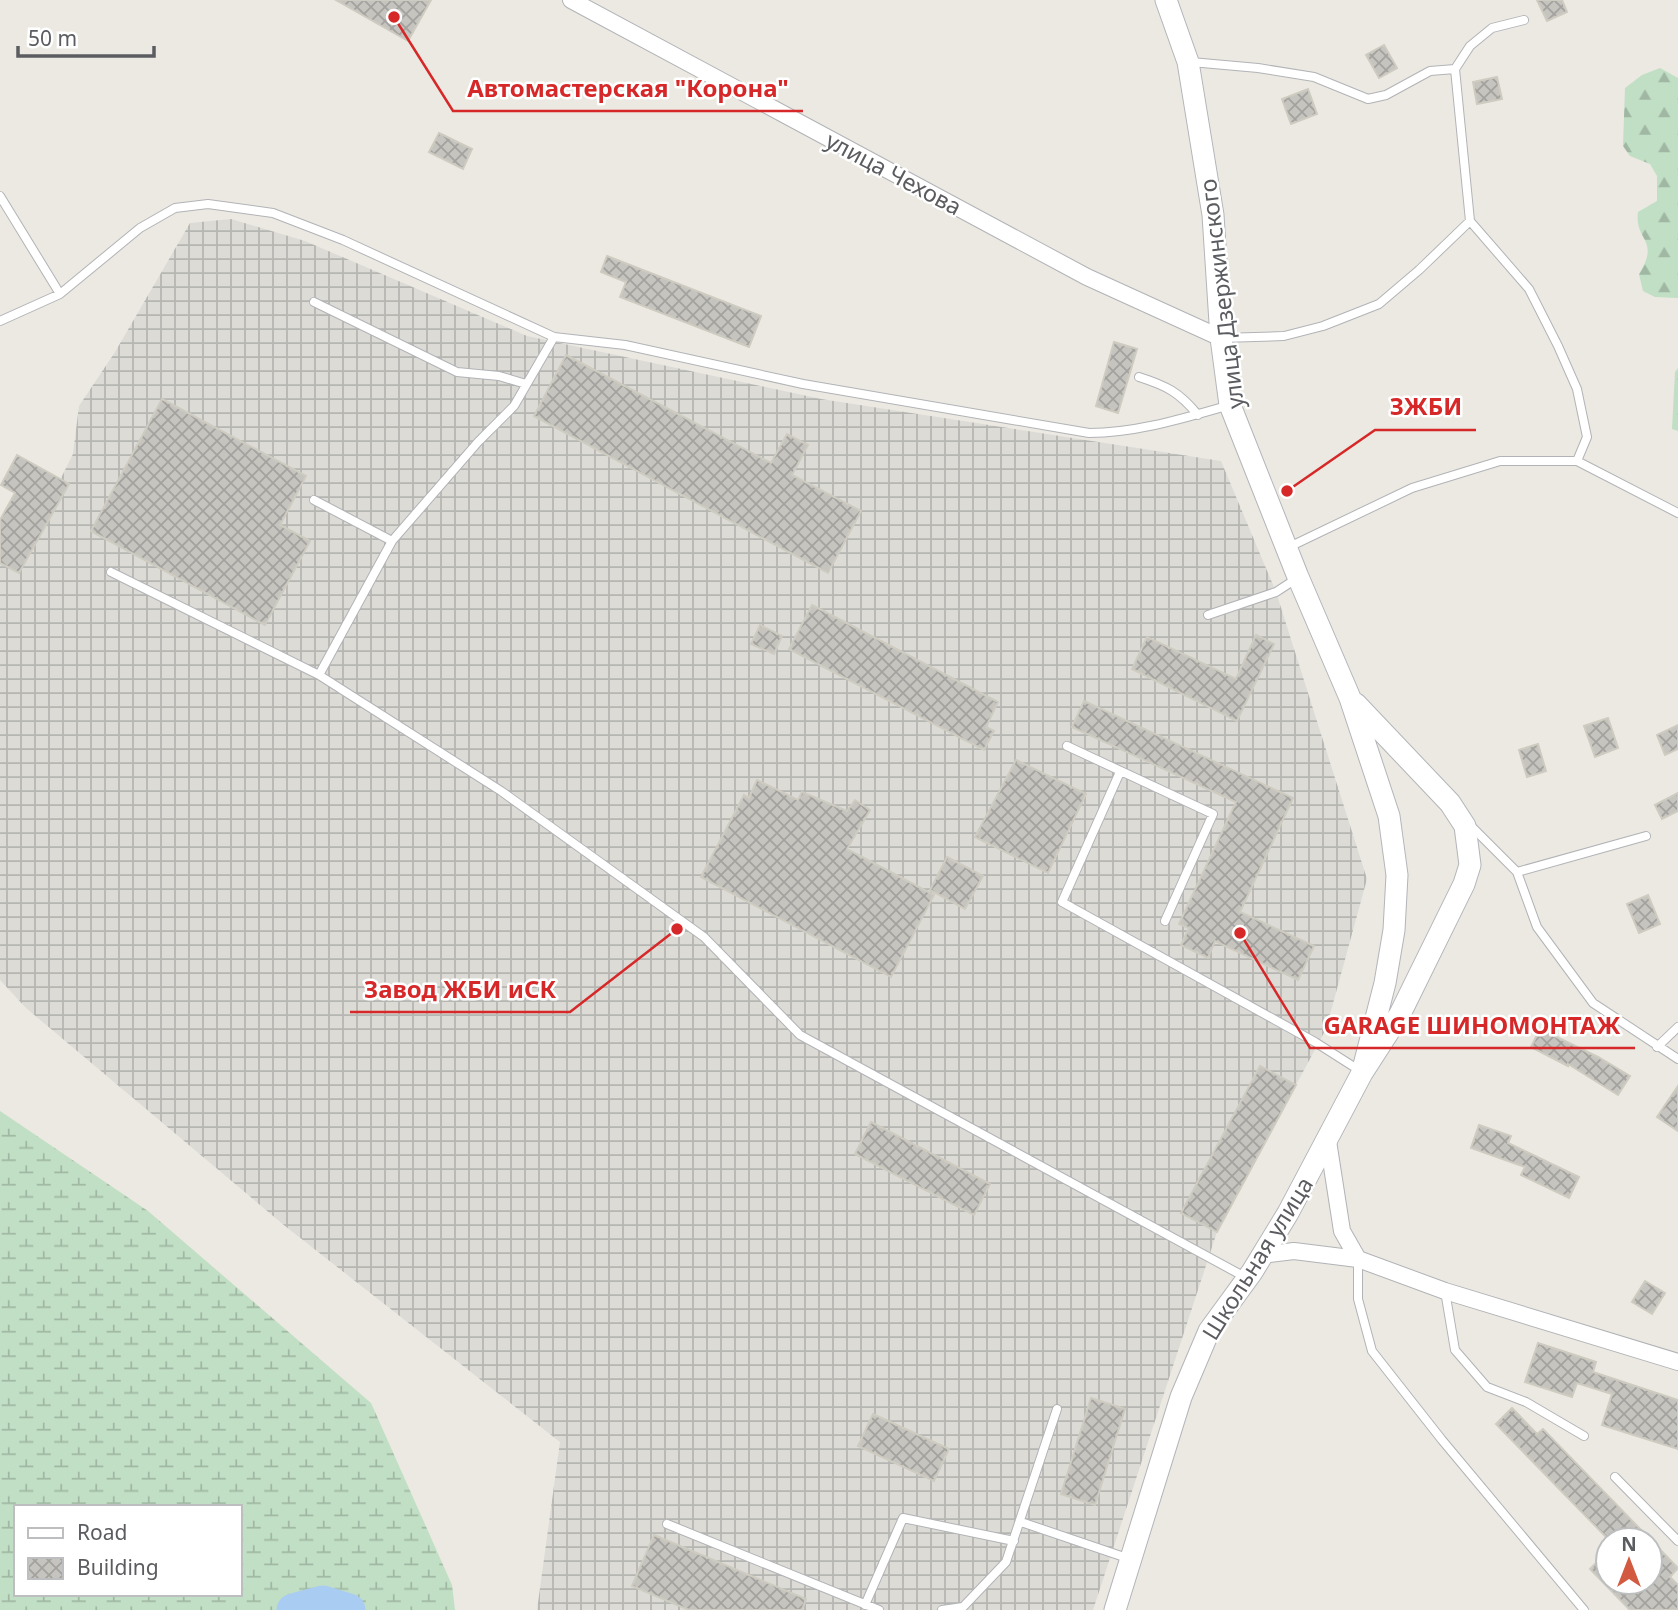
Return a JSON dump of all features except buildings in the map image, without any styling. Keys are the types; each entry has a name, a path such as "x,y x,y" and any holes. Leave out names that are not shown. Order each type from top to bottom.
{"street":[{"name":"улица Чехова","path":"571,0 1087,276 1221,338"},
{"name":"улица Дзержинского","path":"1166,0 1188,62 1213,215 1221,338 1230,405 1298,577 1350,698 1389,816 1397,876 1394,930 1385,983 1362,1073"},
{"name":"улица Дзержинского","path":"1350,698 1450,803 1465,826 1470,865 1464,884 1400,1014 1362,1073"},
{"name":"Школьная улица","path":"1115,1610 1185,1386 1209,1331 1262,1255 1328,1141 1362,1073"},
{"path":"1328,1141 1342,1231 1358,1259"},
{"path":"1262,1255 1294,1251 1358,1259 1445,1291 1678,1362"}],"lane":[{"path":"1524,20 1492,28 1470,46 1455,69 1470,220 1529,289 1558,346 1577,389 1587,437 1577,461"},
{"path":"1188,62 1258,68 1314,77 1368,99 1386,95 1430,71 1455,69"},
{"path":"0,196 60,294"},
{"path":"0,321 60,294 140,228 175,208 208,204 273,213 343,240 555,337 625,345 803,384 1089,433 1110,433 1198,415 1230,405"},
{"path":"1221,338 1284,336 1323,326 1379,304 1419,270 1470,220"},
{"path":"314,302 457,372 499,376 526,384"},
{"path":"319,675 393,541 478,442 514,406 555,337"},
{"path":"1139,377 1179,393 1198,415"},
{"path":"1287,548 1412,488 1500,461 1577,461 1678,513"},
{"path":"314,500 393,541"},
{"path":"111,572 319,675 501,791 704,937 800,1035 1248,1278"},
{"path":"1208,615 1276,592 1298,577"},
{"path":"1067,747 1213,814 1165,921"},
{"path":"1120,772 1062,902 1315,1042 1362,1073"},
{"path":"1450,803 1517,872 1537,927 1593,1003 1678,1059"},
{"path":"1517,872 1646,836"},
{"path":"1657,1047 1678,1027"},
{"path":"1358,1259 1358,1299 1372,1351 1584,1610"},
{"path":"1445,1291 1455,1350 1487,1387 1526,1402 1584,1436"},
{"path":"942,1610 963,1607 1006,1562 1057,1409"},
{"path":"1615,1477 1678,1541"},
{"path":"865,1605 903,1518 1014,1541"},
{"path":"1021,1522 1130,1559"},
{"path":"667,1524 879,1610"}],"shaded area":[{"path":"231,219 305,241 527,336 821,399 1221,461 1276,592 1367,879 1326,1029 1217,1232 1093,1610 537,1610 560,1442 285,1226 26,1008 0,980 0,555 18,564 73,454 79,406 115,352 190,223"}],"green space":[{"path":"1660,68 1678,78 1678,298 1655,297 1643,291 1639,274 1648,254 1638,222 1638,212 1657,201 1657,176 1650,164 1630,156 1623,146 1625,88 1642,75"},
{"path":"1678,368 1678,431 1672,429 1675,372"},
{"path":"0,1111 148,1211 371,1403 452,1585 455,1610 0,1610"}],"waterway":[{"path":"293,1610 323,1602 349,1610"}],"place":[{"name":"Автомастерская \"Корона\"","path":"394,17"},
{"name":"ЗЖБИ","path":"1287,491"},
{"name":"Завод ЖБИ иСК","path":"677,929"},
{"name":"GARAGE ШИНОМОНТАЖ","path":"1240,933"}]}
